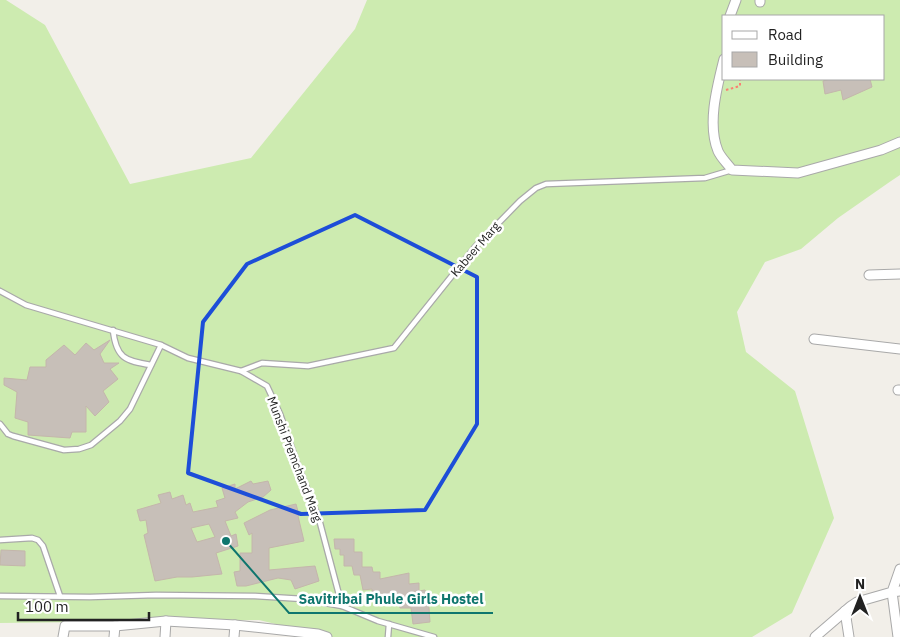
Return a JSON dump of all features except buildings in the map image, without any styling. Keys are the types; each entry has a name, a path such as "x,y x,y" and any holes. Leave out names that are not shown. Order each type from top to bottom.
{"street":[{"path":"730,15 736,0"},
{"path":"722,69 713,130 719,153 732,170 798,173 881,150 900,142"},
{"path":"869,275 900,274"},
{"path":"814,339 900,349"},
{"path":"898,637 896,591 900,569"},
{"path":"815,637 857,602 896,591"},
{"path":"845,611 849,637"},
{"path":"165,637 166,621"},
{"path":"63,637 65,626 115,626 166,621 235,625 285,634 318,634 327,637"},
{"path":"234,637 235,625"},
{"path":"114,637 115,626"}],"lane":[{"name":"Kabeer Marg","path":"241,371 262,363 308,366 394,348 474,247 520,201 536,188 546,184 705,178 732,170"},
{"name":"Munshi Premchand Marg","path":"0,291 26,305 161,344 188,358 241,371 267,386 280,414 318,519 342,606"},
{"path":"113,330 116,345 123,356 131,361 151,365"},
{"path":"0,424 8,434 19,438 64,450 85,447 96,441 125,415 133,403 161,344"},
{"path":"0,540 32,538 40,542 60,596"},
{"path":"0,596 255,596 303,599 342,606 378,621 434,637"},
{"path":"388,637 389,624"}],"path":[{"path":"717,93 737,88 740,86 740,80"}],"highlighted area":[{"path":"355,215 477,277 477,424 425,510 301,514 188,473 203,322 247,264"}],"green space":[{"path":"0,0 6,0 45,25 130,184 251,158 355,29 367,0 900,0 900,175 838,218 801,249 765,262 737,312 746,352 795,391 834,518 792,613 752,637 329,637 259,620 0,623"}],"place":[{"name":"Savitribai Phule Girls Hostel","path":"226,541"}]}
